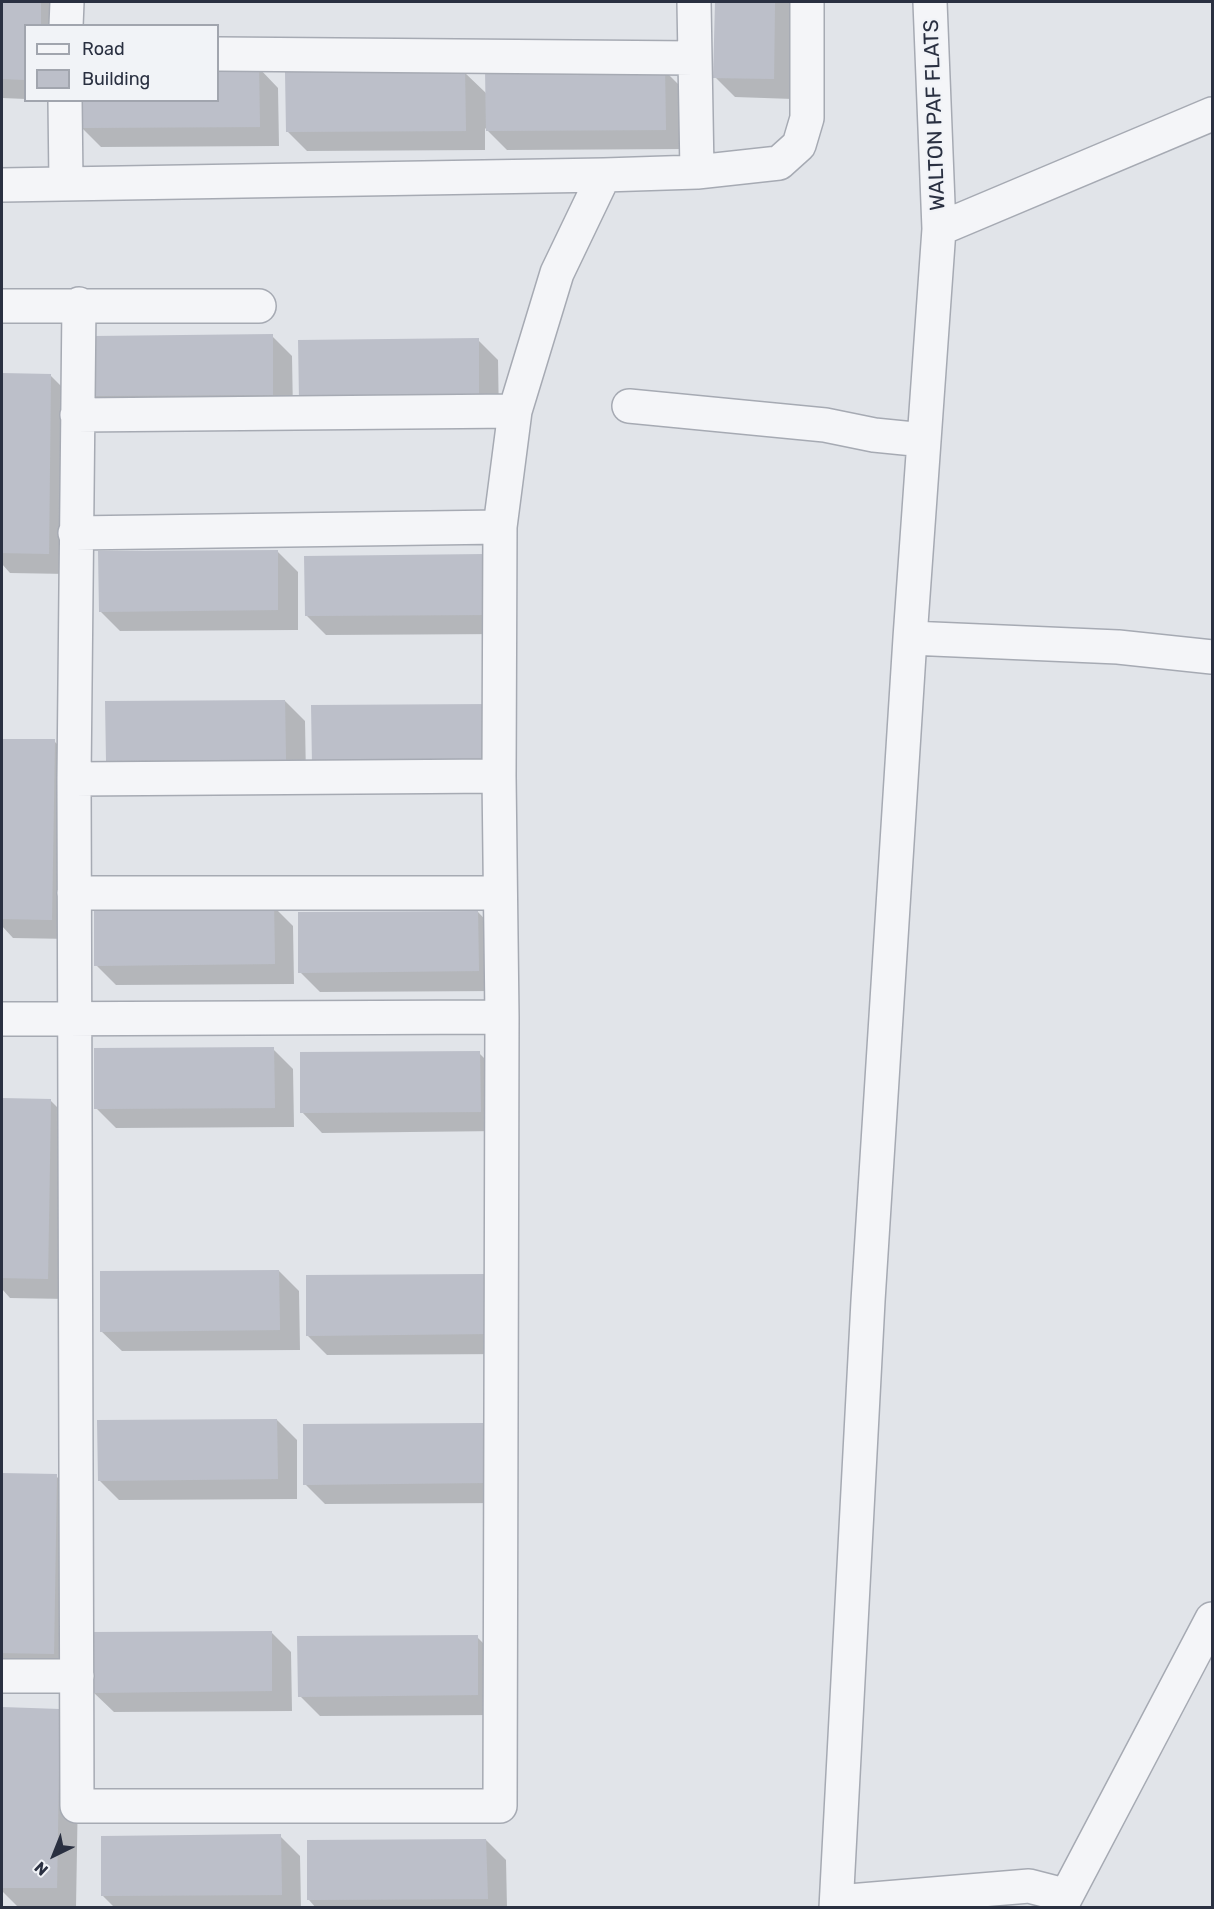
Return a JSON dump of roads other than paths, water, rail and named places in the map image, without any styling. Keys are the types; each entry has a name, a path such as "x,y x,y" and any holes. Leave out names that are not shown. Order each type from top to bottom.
{"street":[{"path":"66,24 67,2"},
{"path":"694,2 697,172"},
{"path":"2,185 604,175 697,172 779,163 799,145 807,118 807,2"},
{"name":"WALTON PAF FLATS","path":"836,1905 868,1301 910,638 939,229 930,2"},
{"path":"219,54 694,58"},
{"path":"65,102 66,183"},
{"path":"939,229 1212,114"},
{"path":"80,304 75,533 74,779 77,1806 500,1806 502,1017 499,776 500,527 515,411 557,273 604,175"},
{"path":"2,306 80,304 259,306"},
{"path":"629,406 825,424 874,435 924,440"},
{"path":"77,415 515,411"},
{"path":"75,533 500,527"},
{"path":"910,638 1118,647 1212,657"},
{"path":"74,779 499,776"},
{"path":"74,893 500,893"},
{"path":"2,1018 502,1017"},
{"path":"836,1905 1029,1886 1062,1902 1211,1623"},
{"path":"2,1676 77,1676"}]}
